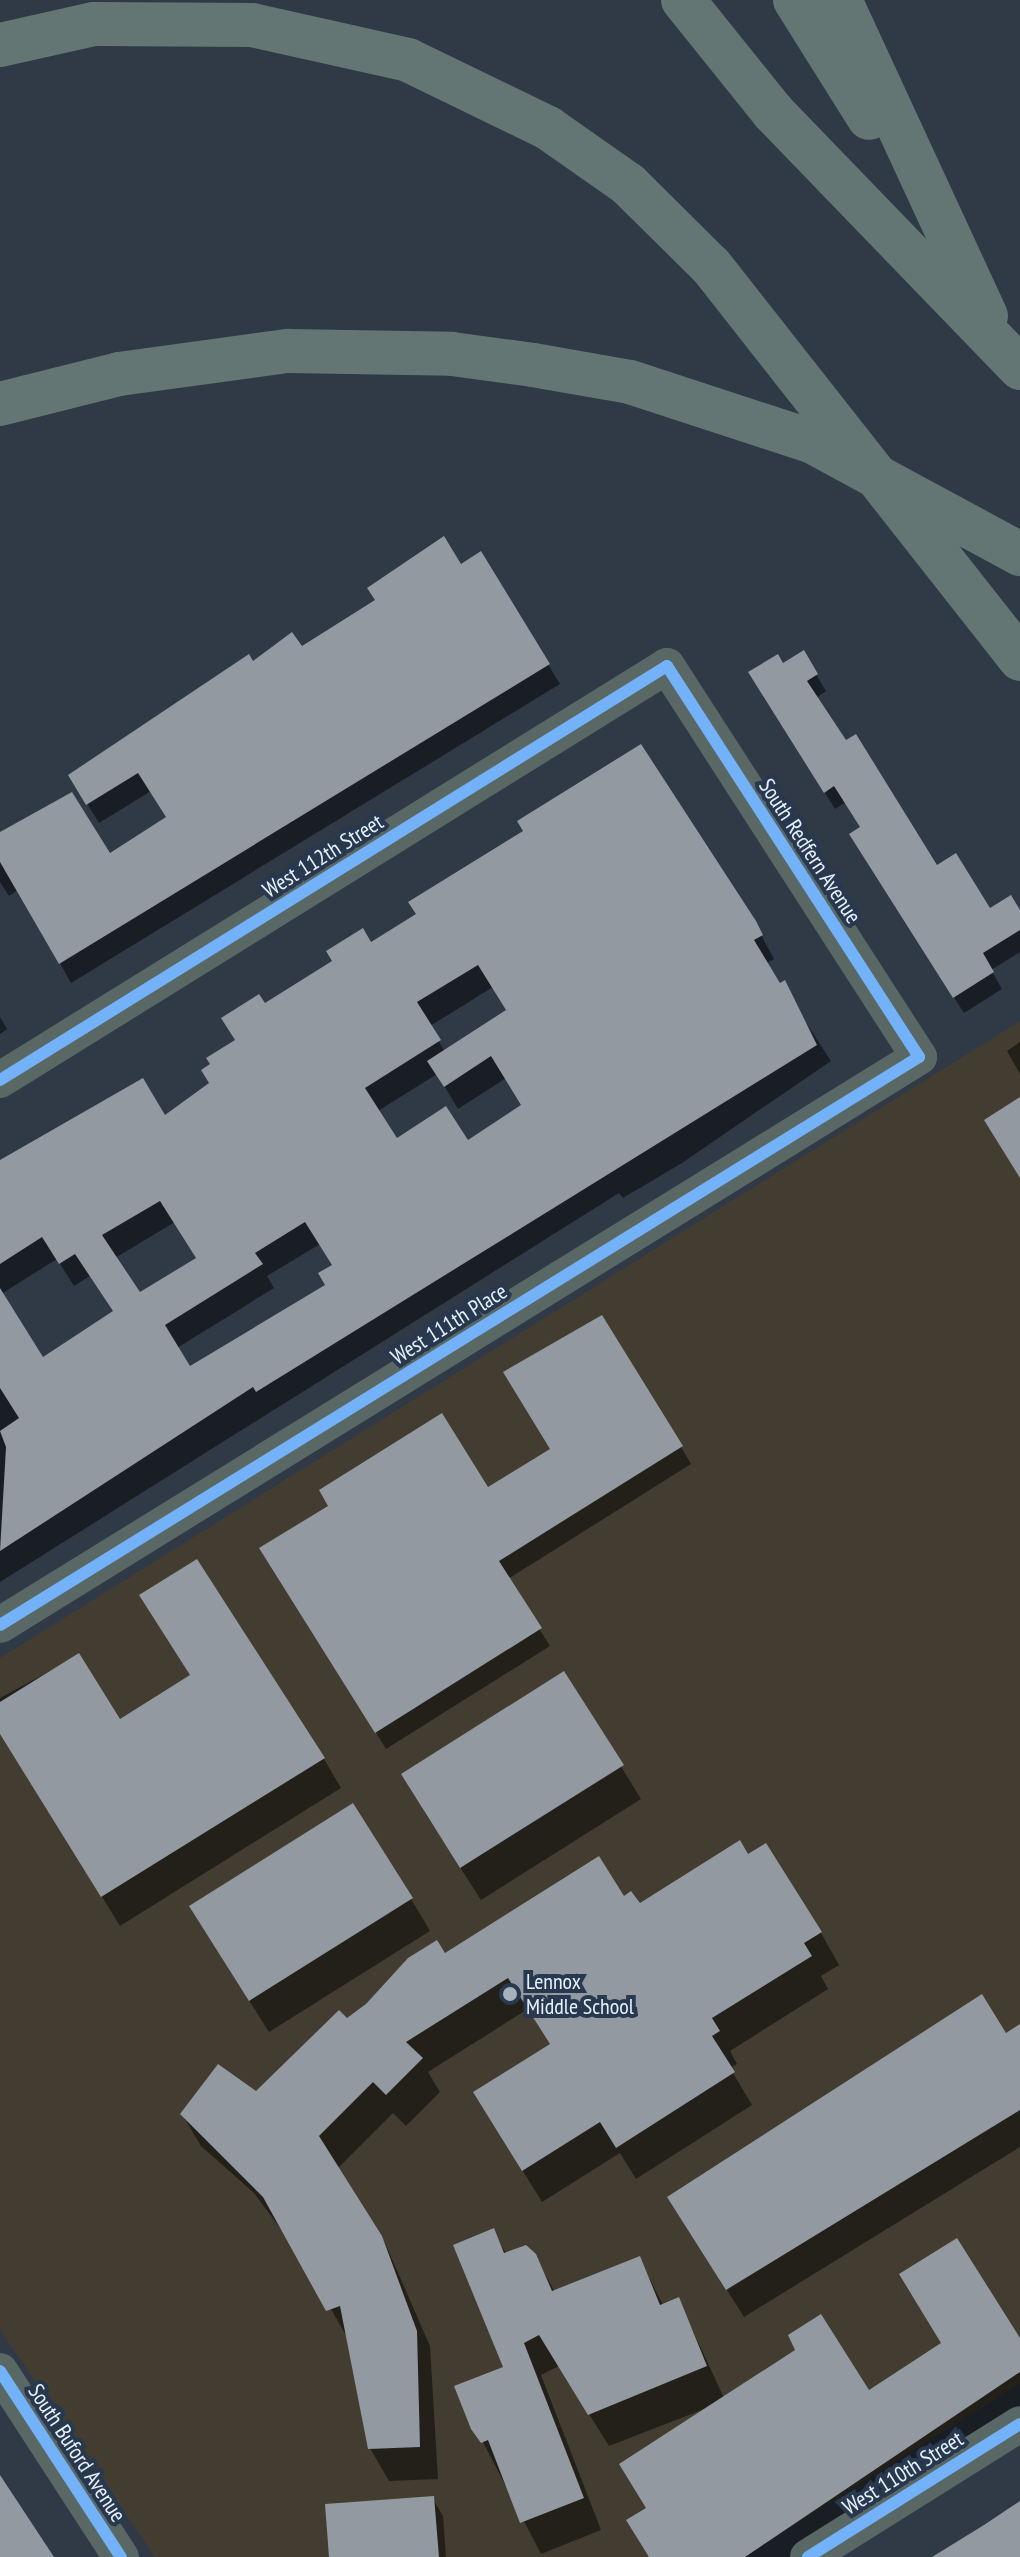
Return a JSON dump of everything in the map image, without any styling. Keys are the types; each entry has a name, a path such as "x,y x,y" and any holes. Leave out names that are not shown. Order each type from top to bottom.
{"highway":[{"path":"683,0 773,112 1020,368"},
{"path":"795,0 963,269"},
{"path":"840,0 1020,386"},
{"path":"0,45 94,24 195,22 327,37 408,60 505,104 588,155 711,266 1020,659"},
{"path":"0,404 119,374 288,351 452,354 533,365 630,382 811,441 1020,554"}],"street":[{"name":"South Redfern Avenue","path":"667,666 919,1057"},
{"name":"West 112th Street","path":"0,1080 667,666"},
{"name":"West 111th Place","path":"0,1625 919,1057"},
{"name":"South Buford Avenue","path":"0,2371 121,2557"},
{"name":"West 110th Street","path":"808,2557 1020,2424"}],"shaded area":[{"name":"Lennox Middle School","path":"1020,1021 1020,2383 743,2557 155,2557 0,2330 0,1658"}],"building":[{"path":"444,536 461,564 481,551 550,664 59,964 0,862 0,832 72,792 110,853 166,817 138,773 86,805 68,775 249,654 253,661 292,632 302,646 375,600 367,588"},
{"path":"804,650 818,674 807,681 846,740 856,734 937,865 956,853 990,908 1011,895 1020,910 1020,930 983,953 994,972 953,998 849,834 860,827 834,786 824,793 748,672 778,654 783,663"},
{"path":"641,744 756,921 763,935 754,940 780,983 785,980 817,1045 256,1392 253,1387 0,1551 6,1447 0,1431 19,1418 0,1388 0,1288 43,1357 113,1311 75,1254 59,1264 42,1237 0,1264 0,1160 143,1078 165,1115 209,1083 201,1070 210,1064 206,1058 235,1040 221,1018 259,994 265,1003 332,961 326,951 363,928 371,942 416,914 408,902 523,831 517,821","holes":["478,965 506,1010 427,1061 444,1087 491,1056 521,1105 468,1140 446,1106 397,1138 365,1088 441,1040 417,1002","160,1201 196,1258 140,1292 102,1235","305,1222 332,1265 318,1273 325,1285 190,1366 165,1325 263,1264 255,1253"]},
{"path":"1020,1097 1020,1178 984,1120"},
{"path":"602,1315 683,1446 499,1561 542,1628 375,1733 259,1548 328,1506 319,1490 442,1413 488,1487 550,1449 503,1372"},
{"path":"197,1559 325,1758 101,1897 0,1734 0,1702 79,1653 120,1719 190,1675 139,1595"},
{"path":"564,1671 624,1765 460,1868 401,1774"},
{"path":"353,1803 413,1898 249,2001 189,1906"},
{"path":"740,1840 748,1854 766,1843 822,1932 804,1943 812,1956 712,2018 720,2031 712,2036 735,2072 616,2148 600,2122 522,2171 473,2092 550,2044 508,1978 406,2042 423,2058 386,2095 373,2082 319,2136 382,2236 417,2331 420,2447 368,2449 340,2306 326,2311 263,2197 180,2114 218,2064 256,2091 339,2010 347,2018 366,2004 408,1958 437,1940 445,1953 599,1856 624,1896 631,1891 640,1903"},
{"path":"982,1994 1006,2033 1020,2024 1020,2110 726,2290 667,2197"},
{"path":"494,2228 504,2253 526,2245 536,2254 552,2291 640,2256 660,2305 679,2297 707,2366 588,2415 539,2335 524,2343 584,2498 520,2523 488,2440 481,2443 471,2429 454,2386 503,2367 453,2245"},
{"path":"957,2238 1020,2338 1020,2372 745,2557 649,2557 626,2520 646,2508 619,2464 795,2350 788,2335 821,2314 869,2390 941,2343 899,2274"},
{"path":"0,2475 54,2557 0,2557"},
{"path":"434,2496 439,2557 329,2557 325,2504"},
{"path":"1020,2501 1020,2557 932,2557 984,2525"}],"cycle path":[{"path":"0,1080 667,666 919,1057 0,1625"},
{"path":"0,2371 121,2557"},
{"path":"808,2557 1020,2424"}],"place":[{"name":"Lennox Middle School","path":"510,1994"}]}
